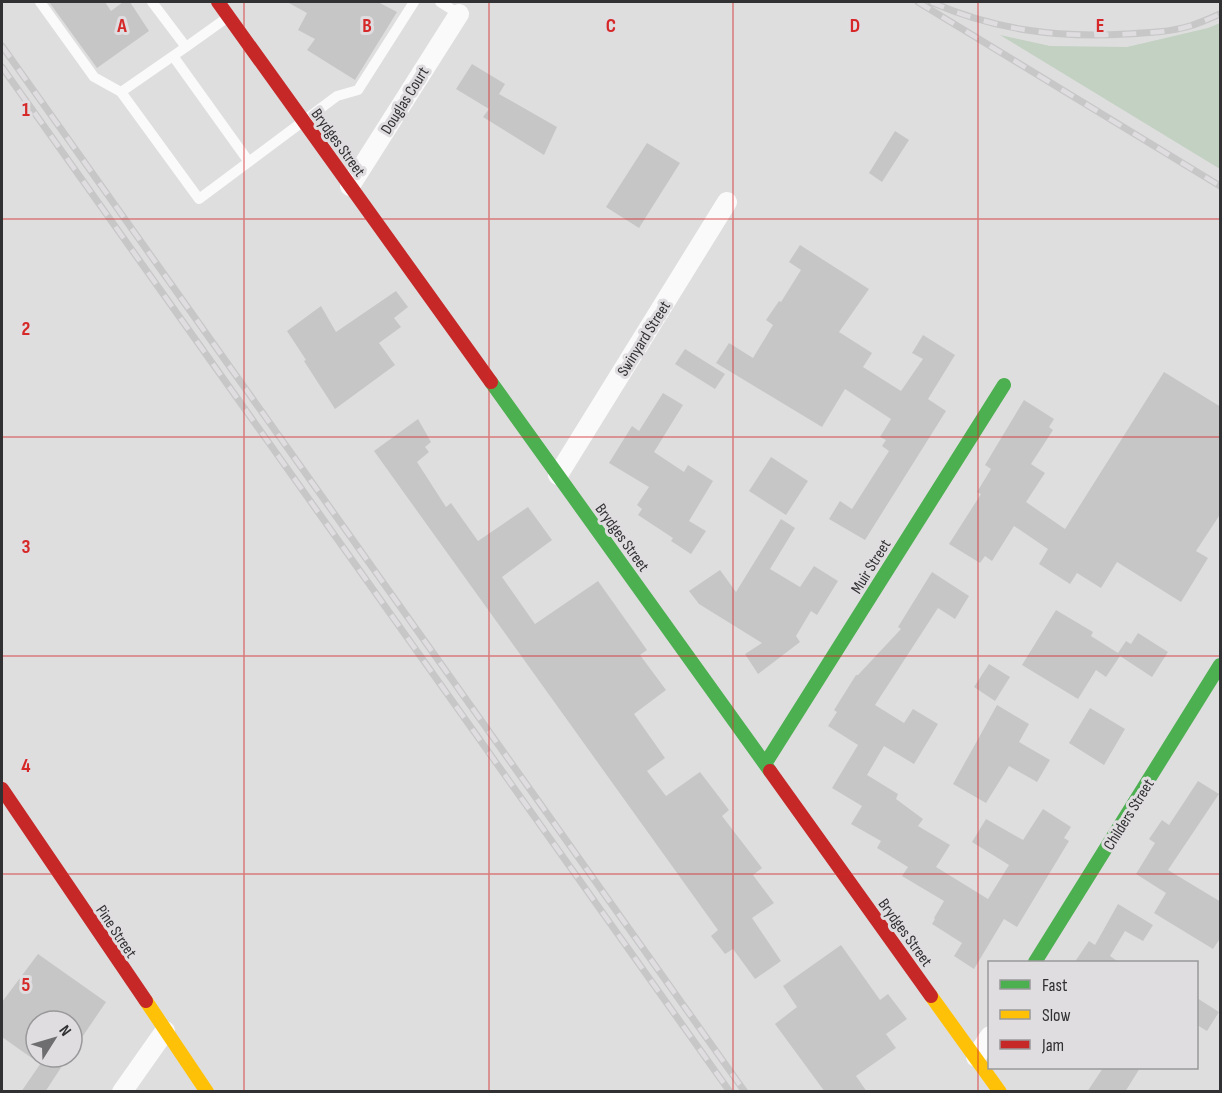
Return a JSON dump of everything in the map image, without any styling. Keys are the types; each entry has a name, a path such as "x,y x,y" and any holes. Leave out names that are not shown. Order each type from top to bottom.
{"street":[{"name":"Brydges Street","path":"218,2 1000,1092"},
{"name":"Douglas Court","path":"350,186 459,14"},
{"name":"Swinyard Street","path":"558,475 727,202"},
{"name":"Muir Street","path":"765,764 1004,386"},
{"name":"Childers Street","path":"1036,961 1221,665"},
{"name":"Pine Street","path":"2,789 207,1092"},
{"path":"122,1092 165,1031"},
{"path":"976,1057 988,1039"}],"lane":[{"path":"40,2 94,77 121,92 199,199 337,96 358,90 414,2"},
{"path":"153,2 186,47"},
{"path":"440,2 459,14"},
{"path":"121,92 228,16"},
{"path":"172,56 249,162"}],"green space":[{"path":"1220,23 1220,169 1000,35 1050,46 1127,47 1208,28"}],"building":[{"path":"49,2 105,2 111,11 123,2 130,2 149,31 97,68"},
{"path":"287,2 378,2 397,12 355,80 307,50 315,39 298,30 307,13"},
{"path":"472,64 505,84 499,94 557,127 544,155 483,117 489,109 456,89"},
{"path":"895,131 909,140 882,182 869,173"},
{"path":"647,143 680,163 639,228 606,207"},
{"path":"800,245 869,289 839,332 872,353 863,367 901,391 923,359 912,353 923,335 955,355 928,399 946,411 865,540 829,519 840,501 852,509 889,451 882,446 886,440 880,437 891,419 845,389 822,427 716,363 729,343 753,358 773,325 766,320 779,301 781,302 801,270 789,262"},
{"path":"396,291 408,307 394,318 401,327 379,343 395,365 335,409 287,331 321,306 336,332"},
{"path":"685,349 725,374 715,389 675,364"},
{"path":"1164,372 1221,407 1221,513 1196,551 1208,558 1181,602 1117,562 1101,588 1077,573 1070,584 1039,564 1048,549 1014,526 992,561 985,556 980,563 949,544 981,494 977,492 991,469 985,465 1024,400 1054,419 1049,427 1053,430 1031,464 1045,473 1026,502 1065,529"},
{"path":"663,393 683,405 654,452 684,472 688,465 713,481 689,521 706,531 691,554 671,541 673,538 638,515 642,509 637,505 649,487 609,463 632,426 639,431"},
{"path":"418,419 431,442 425,447 429,452 417,462 446,507 451,503 478,541 528,507 552,540 502,577 535,624 598,581 647,650 640,655 666,690 634,714 665,758 647,771 666,796 700,772 729,810 722,816 762,868 753,875 774,903 752,918 781,961 755,979 733,949 725,954 711,936 718,930 374,451"},
{"path":"771,457 808,481 786,515 749,491"},
{"path":"781,519 795,528 770,569 800,587 814,566 838,581 817,615 811,611 796,636 800,642 758,674 745,654 762,643 699,604 689,591 720,570 736,592"},
{"path":"932,572 969,596 955,619 938,608 875,705 904,723 913,709 938,724 914,764 884,746 867,775 898,794 896,799 923,819 918,826 950,845 936,867 988,899 1009,865 972,842 986,819 1023,840 1043,809 1071,827 1064,838 1069,841 1017,927 1004,919 974,969 954,956 962,943 932,924 944,901 902,876 908,867 877,848 881,841 851,824 862,806 832,788 858,745 828,726 837,712 834,710 856,675 901,629 898,627"},
{"path":"1056,610 1093,632 1091,636 1118,653 1126,641 1131,644 1138,633 1168,652 1152,677 1120,656 1106,677 1096,670 1078,699 1022,665"},
{"path":"989,664 1010,677 995,701 974,687"},
{"path":"997,705 1029,724 1019,742 1050,760 1037,782 1009,766 986,803 953,784"},
{"path":"1090,708 1125,729 1104,765 1069,743"},
{"path":"1198,781 1219,794 1168,870 1221,902 1221,937 1213,949 1154,913 1166,893 1136,874 1155,843 1149,839 1162,820 1169,825"},
{"path":"1118,904 1153,925 1143,941 1125,931 1110,956 1117,961 1075,961 1089,941 1095,945"},
{"path":"841,945 880,1000 888,994 907,1019 886,1034 896,1048 856,1076 867,1092 825,1092 775,1024 797,1007 783,986"},
{"path":"38,954 106,1002 84,1034 84,1009 24,1009 24,1053 2,1037 2,1002"},
{"path":"1198,999 1219,1012 1207,1031 1198,1026"},
{"path":"37,1069 60,1069 45,1092 21,1092"},
{"path":"1102,1069 1139,1069 1125,1092 1087,1092"}],"railway":[{"path":"918,2 1220,186"},
{"path":"931,2 955,12 1003,25 1075,35 1166,31 1190,26 1220,14"},
{"path":"2,46 745,1092"},
{"path":"2,67 730,1092"}],"traffic: fast":[{"path":"491,382 770,771"},
{"path":"765,764 1004,385"},
{"path":"1036,961 1220,665"}],"traffic: slow":[{"path":"931,996 1000,1092"},
{"path":"146,1001 207,1092"}],"traffic: jam":[{"path":"218,2 491,382"},
{"path":"770,771 931,996"},
{"path":"2,789 146,1001"}]}
